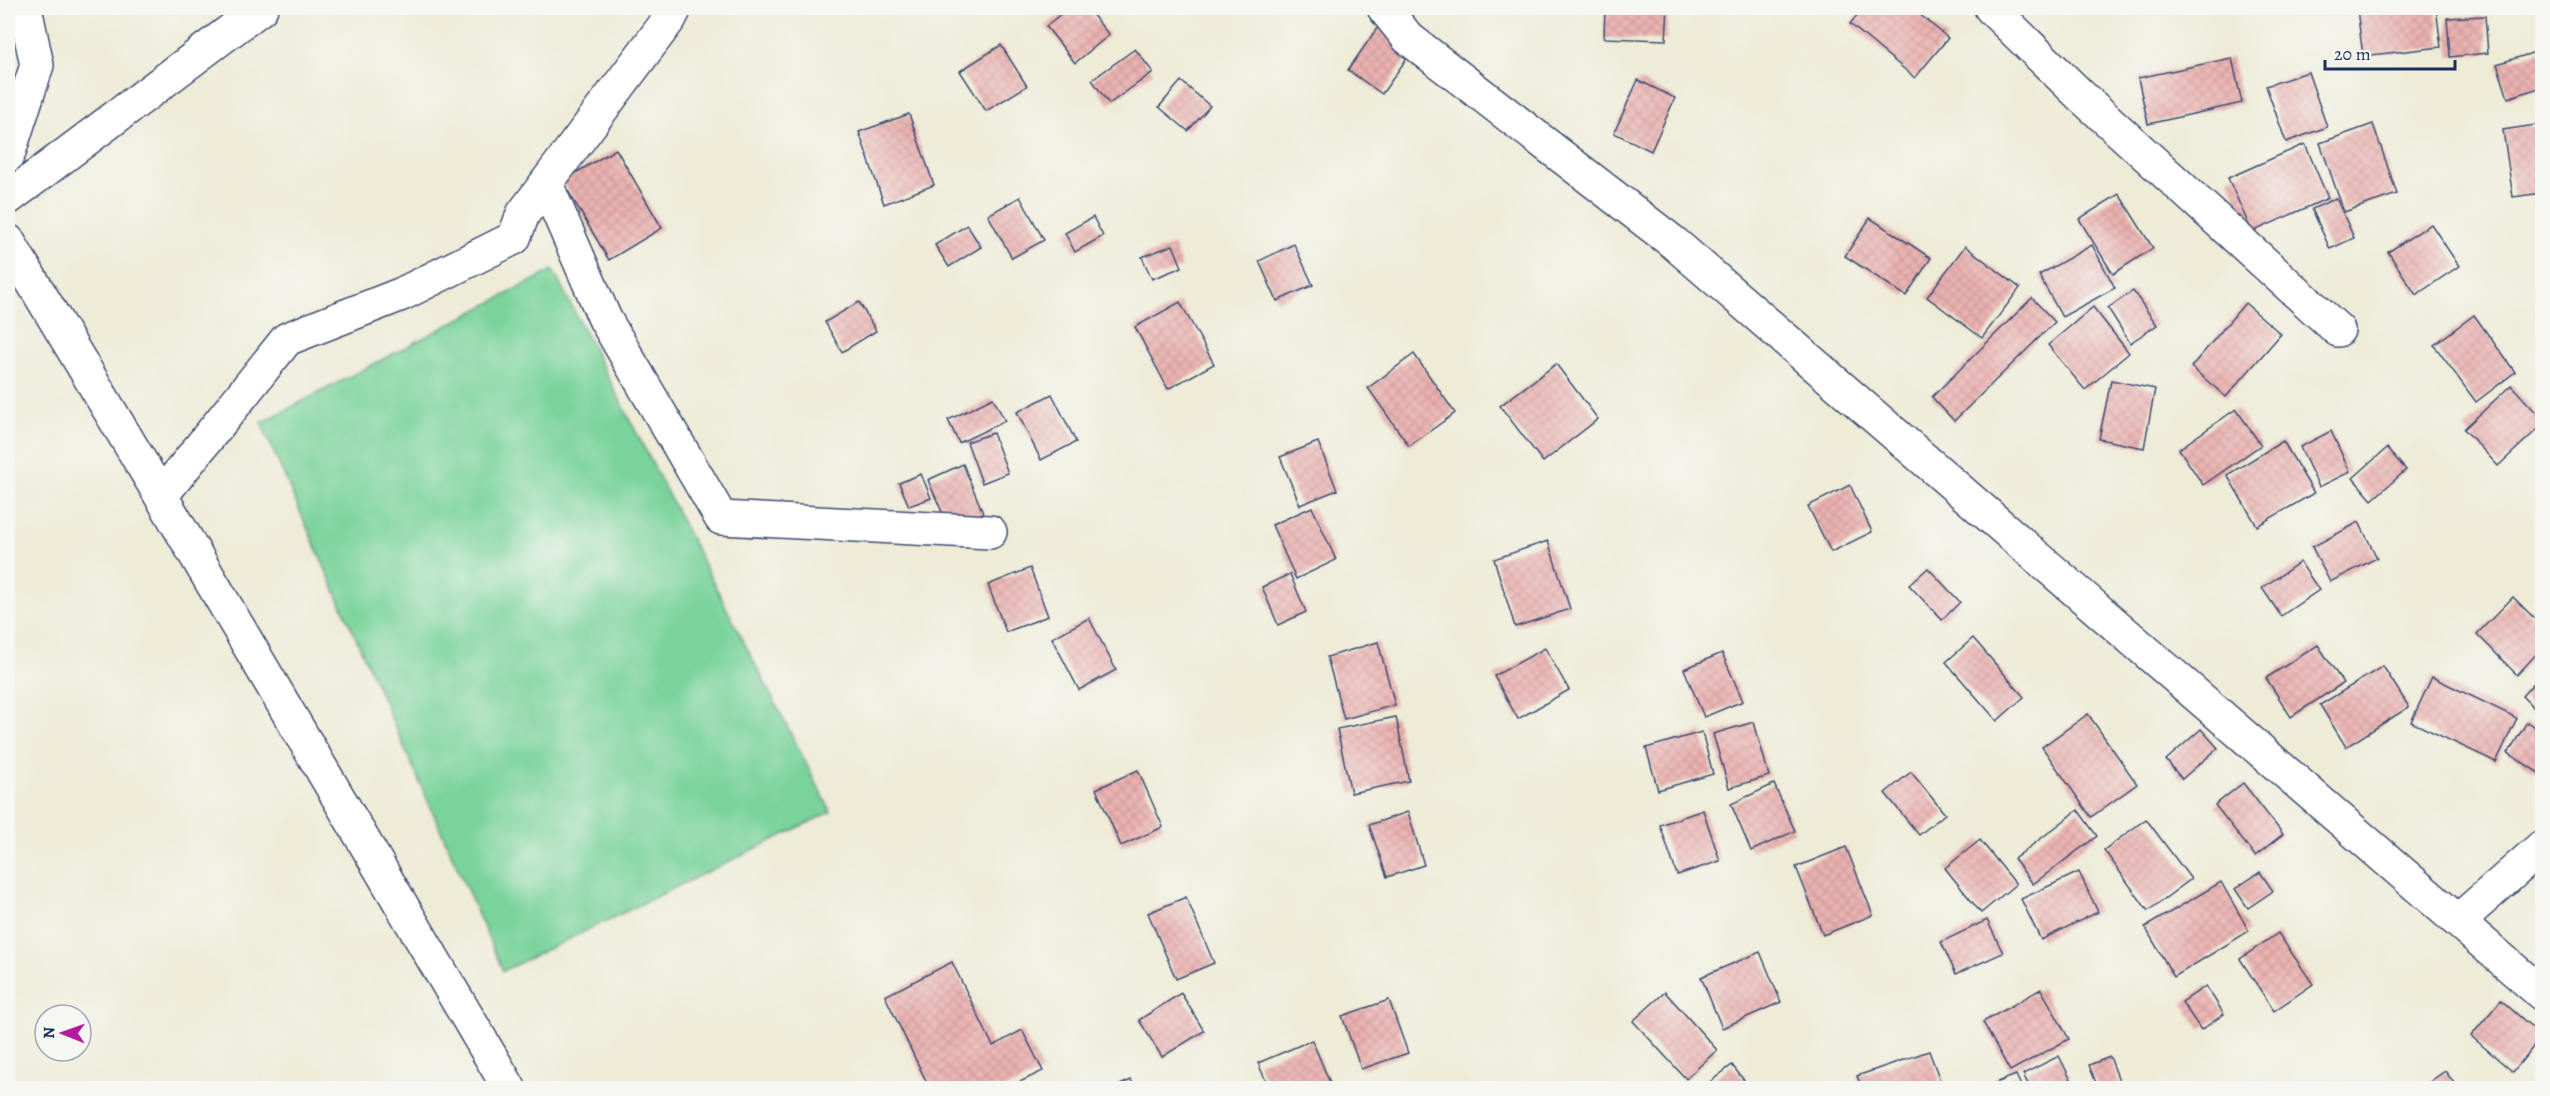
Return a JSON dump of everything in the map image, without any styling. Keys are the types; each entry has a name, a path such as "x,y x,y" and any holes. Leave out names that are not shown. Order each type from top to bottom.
{"street":[{"path":"8,155 37,65 25,8"},
{"path":"8,198 261,8"},
{"path":"161,496 287,339 402,294 514,238 523,214 670,18 675,8"},
{"path":"1384,8 1408,38 1674,243 2542,993"},
{"path":"1991,8 2080,95 2338,330"},
{"path":"546,184 605,319 721,518 990,532"},
{"path":"8,241 161,496 509,1089"},
{"path":"2458,921 2542,847"}],"green space":[{"path":"553,270 831,812 503,971 261,423"}],"building":[{"path":"1068,8 1087,8 1109,35 1075,63 1046,26"},
{"path":"1605,8 1668,8 1666,40 1604,38"},
{"path":"1863,8 1912,8 1948,38 1915,78 1850,24"},
{"path":"2436,8 2441,47 2363,56 2357,9"},
{"path":"2485,16 2488,53 2450,57 2447,18"},
{"path":"1380,24 1414,48 1382,94 1348,70"},
{"path":"1001,45 1027,86 986,111 960,71"},
{"path":"1135,49 1153,72 1109,104 1092,80"},
{"path":"2542,50 2542,87 2508,98 2497,64"},
{"path":"2232,58 2242,103 2148,124 2138,78"},
{"path":"2308,72 2327,127 2286,142 2266,86"},
{"path":"1638,80 1675,98 1651,151 1614,133"},
{"path":"1181,81 1210,106 1188,131 1159,107"},
{"path":"909,114 934,185 884,204 859,132"},
{"path":"2373,124 2397,194 2344,212 2320,143"},
{"path":"2542,124 2542,193 2513,197 2503,130"},
{"path":"2305,144 2328,198 2252,232 2228,178"},
{"path":"616,149 662,228 609,260 562,181"},
{"path":"2119,194 2153,248 2113,274 2079,219"},
{"path":"1020,197 1044,240 1012,258 988,215"},
{"path":"2336,198 2354,238 2330,249 2312,209"},
{"path":"1093,217 1103,236 1075,252 1065,233"},
{"path":"1870,218 1931,258 1906,296 1845,256"},
{"path":"2431,224 2459,266 2416,295 2388,252"},
{"path":"967,225 981,247 949,267 935,245"},
{"path":"1294,244 1313,285 1277,301 1259,261"},
{"path":"1173,245 1182,267 1152,279 1142,257"},
{"path":"2092,245 2115,288 2062,317 2039,275"},
{"path":"1965,246 2020,288 1982,338 1927,297"},
{"path":"2133,291 2157,325 2130,343 2108,308"},
{"path":"2032,298 2055,322 1954,421 1932,397"},
{"path":"859,302 876,331 842,352 825,322"},
{"path":"1180,302 1214,364 1168,389 1135,327"},
{"path":"2245,303 2281,334 2226,397 2191,367"},
{"path":"2093,307 2129,353 2085,390 2048,345"},
{"path":"2474,315 2515,372 2476,402 2434,345"},
{"path":"1414,354 1455,413 1409,446 1368,388"},
{"path":"1556,364 1598,419 1543,462 1500,406"},
{"path":"2111,380 2155,389 2144,448 2099,439"},
{"path":"2511,385 2542,419 2542,425 2498,466 2464,429"},
{"path":"1052,394 1076,442 1041,460 1017,412"},
{"path":"993,398 1005,421 959,443 948,420"},
{"path":"2236,409 2261,445 2203,485 2179,449"},
{"path":"2331,431 2350,472 2319,487 2300,447"},
{"path":"993,433 1008,473 982,483 967,442"},
{"path":"2283,441 2314,493 2257,526 2227,475"},
{"path":"1318,442 1337,490 1300,505 1280,457"},
{"path":"2387,448 2406,470 2372,500 2353,478"},
{"path":"963,464 983,513 949,528 928,480"},
{"path":"921,474 931,498 909,506 899,483"},
{"path":"1850,485 1872,532 1831,552 1808,506"},
{"path":"1312,507 1336,560 1296,579 1272,525"},
{"path":"2359,522 2377,558 2330,582 2312,547"},
{"path":"1548,541 1570,609 1515,627 1494,559"},
{"path":"2300,562 2319,590 2281,616 2262,588"},
{"path":"1030,568 1048,616 1006,632 988,585"},
{"path":"1928,568 1960,602 1942,620 1909,585"},
{"path":"1290,574 1306,612 1278,625 1262,587"},
{"path":"2513,597 2542,626 2542,648 2517,675 2477,634"},
{"path":"1089,618 1116,670 1079,690 1052,638"},
{"path":"1973,638 2024,697 1997,721 1946,662"},
{"path":"1378,642 1395,705 1344,719 1327,657"},
{"path":"2318,645 2343,683 2291,717 2266,678"},
{"path":"1545,648 1569,690 1518,719 1494,676"},
{"path":"1722,653 1743,701 1704,717 1684,669"},
{"path":"2383,666 2409,707 2346,747 2320,705"},
{"path":"2542,674 2542,714 2541,715 2522,696"},
{"path":"2432,677 2517,718 2496,762 2411,722"},
{"path":"2088,714 2137,784 2091,817 2042,747"},
{"path":"1396,717 1409,781 1351,793 1337,729"},
{"path":"1754,722 1769,776 1729,788 1713,734"},
{"path":"2527,722 2542,732 2542,775 2508,753"},
{"path":"2201,729 2218,748 2182,779 2166,760"},
{"path":"1702,732 1713,774 1658,790 1646,748"},
{"path":"1138,770 1163,827 1121,846 1096,789"},
{"path":"1911,772 1945,814 1919,835 1885,793"},
{"path":"2243,783 2283,834 2255,856 2215,805"},
{"path":"1774,784 1795,831 1751,851 1731,804"},
{"path":"1703,810 1720,861 1677,875 1660,825"},
{"path":"2078,810 2097,836 2033,884 2014,859"},
{"path":"1408,812 1424,865 1387,877 1369,825"},
{"path":"2146,819 2191,879 2148,911 2104,850"},
{"path":"1980,840 2016,884 1981,913 1945,868"},
{"path":"1846,847 1873,915 1823,935 1796,867"},
{"path":"2079,872 2098,912 2041,940 2021,899"},
{"path":"2260,872 2273,891 2248,908 2235,889"},
{"path":"2221,882 2249,931 2174,977 2145,927"},
{"path":"1186,897 1214,963 1176,979 1148,913"},
{"path":"1987,920 2003,953 1956,974 1941,942"},
{"path":"2278,933 2313,984 2274,1011 2240,959"},
{"path":"1760,952 1781,1002 1722,1028 1701,977"},
{"path":"952,962 993,1046 1022,1030 1043,1071 1007,1088 916,1088 927,1083 885,996"},
{"path":"2206,986 2224,1014 2201,1030 2182,1002"},
{"path":"2041,989 2069,1039 2010,1071 1983,1022"},
{"path":"1665,992 1717,1050 1686,1079 1633,1021"},
{"path":"1181,993 1204,1031 1162,1057 1139,1020"},
{"path":"1389,1000 1408,1053 1361,1069 1342,1016"},
{"path":"2501,1000 2542,1036 2513,1072 2471,1036"},
{"path":"1312,1040 1330,1083 1317,1088 1269,1088 1258,1063"},
{"path":"1929,1051 1943,1088 1862,1088 1857,1076"},
{"path":"2059,1056 2075,1088 2030,1088 2023,1074"},
{"path":"2110,1057 2122,1088 2098,1088 2089,1065"},
{"path":"1732,1065 1750,1088 1702,1088"},
{"path":"2445,1071 2458,1088 2421,1088"},
{"path":"2016,1075 2022,1088 1983,1088"},
{"path":"1131,1080 1135,1088 1113,1088"}]}
